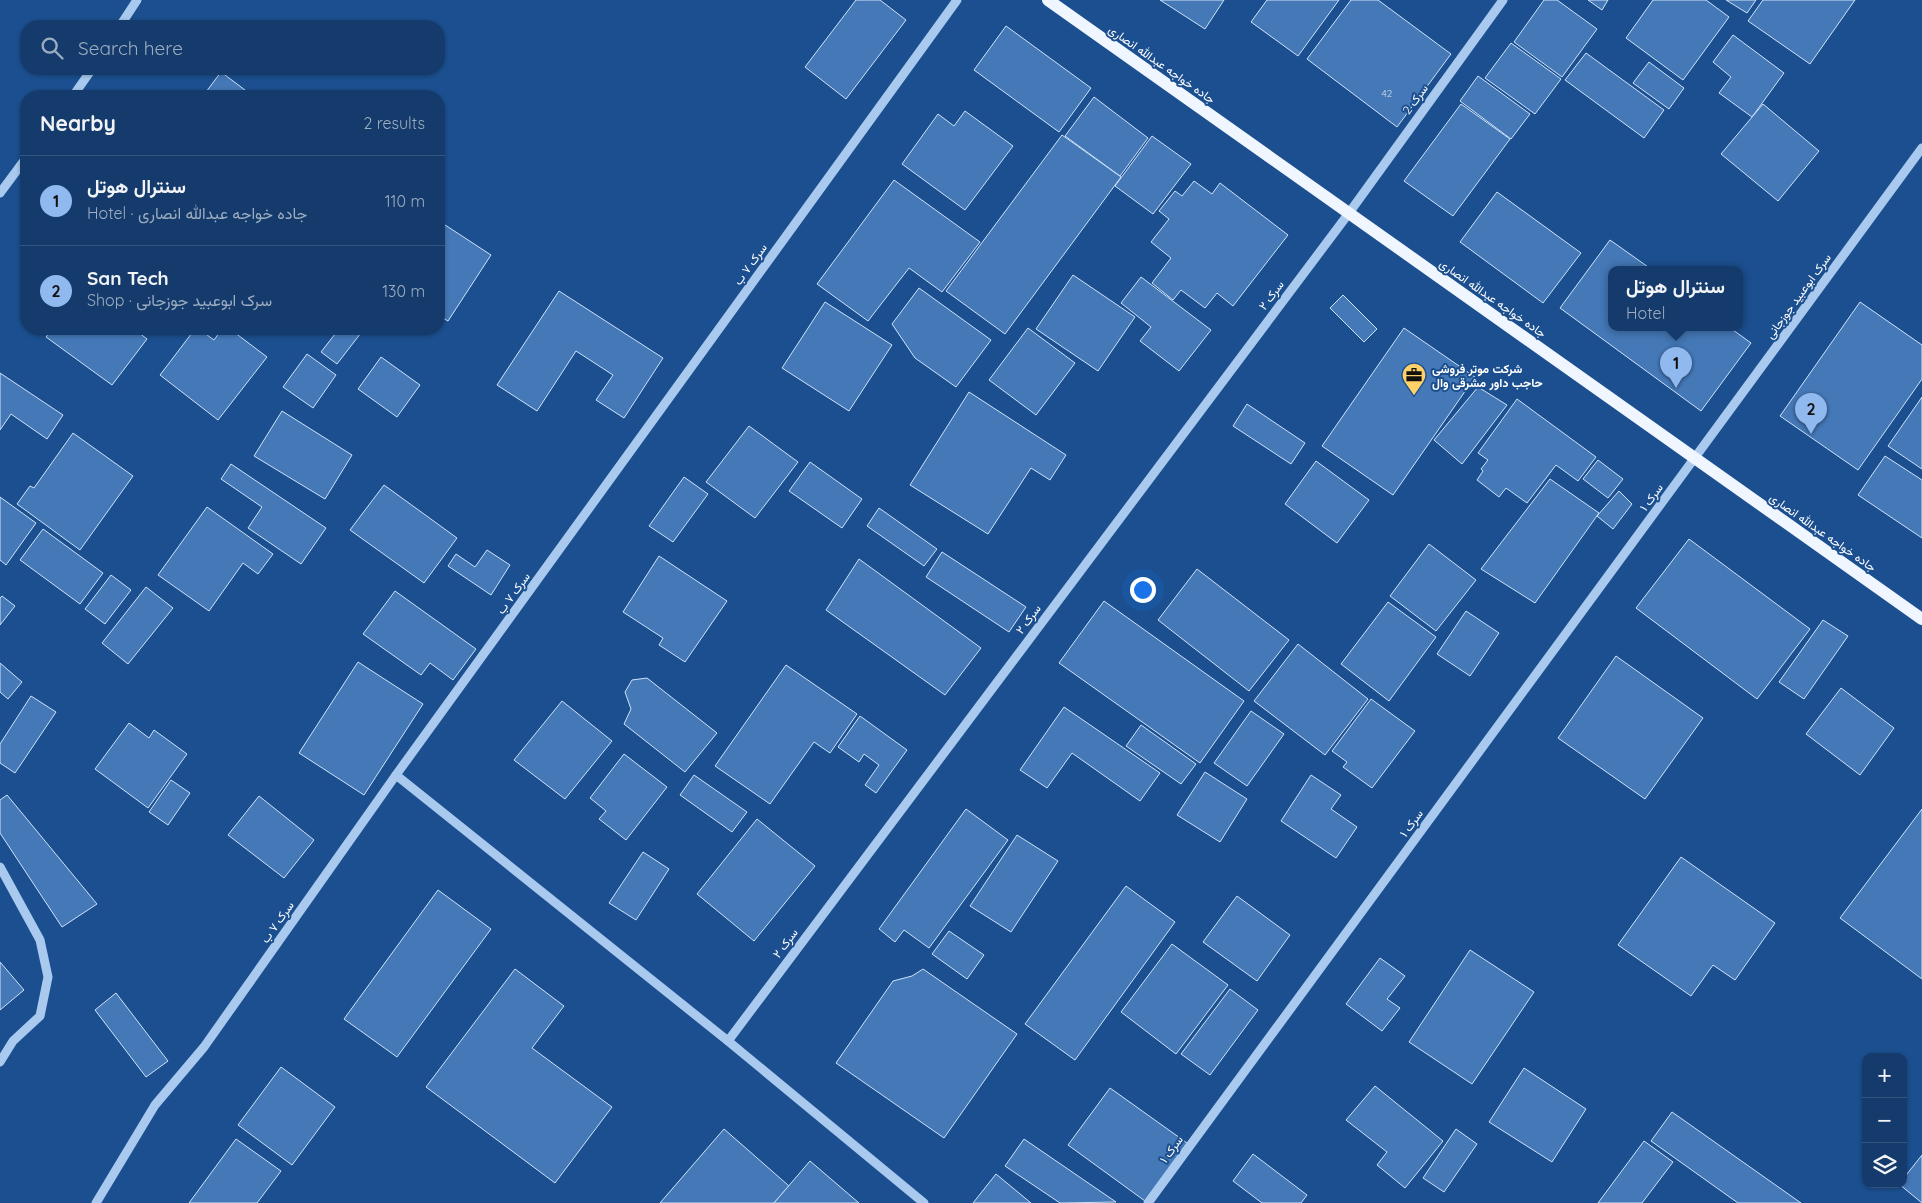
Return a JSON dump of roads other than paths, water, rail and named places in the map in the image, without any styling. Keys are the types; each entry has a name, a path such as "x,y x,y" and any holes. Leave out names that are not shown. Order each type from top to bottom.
{"main road":[{"name":"جاده خواجه عبدالله انصاری","path":"1048,0 1922,618"}],"street":[{"path":"124,20 137,0"},
{"name":"سرک ۷ ب","path":"96,1203 155,1104 204,1047 396,775 956,0"},
{"name":"سرک 2","path":"1349,213 1503,0"},
{"path":"77,90 88,75"},
{"name":"سرک ابوعبید جوزجانی","path":"1695,458 1922,148"},
{"path":"0,193 20,166"},
{"name":"سرک ۲","path":"728,1041 1349,213"},
{"name":"سرک ۱","path":"1148,1203 1695,458"},
{"path":"396,775 728,1041 924,1203"},
{"path":"0,867 40,940 48,977 40,1016 13,1041 0,1062"}],"place":[{"name":"سنترال هوتل","path":"1676,388"},
{"name":"شرکت موتر فروشی حاجب داور مشرقی وال","path":"1414,396"},
{"name":"San Tech","path":"1811,434"}]}
